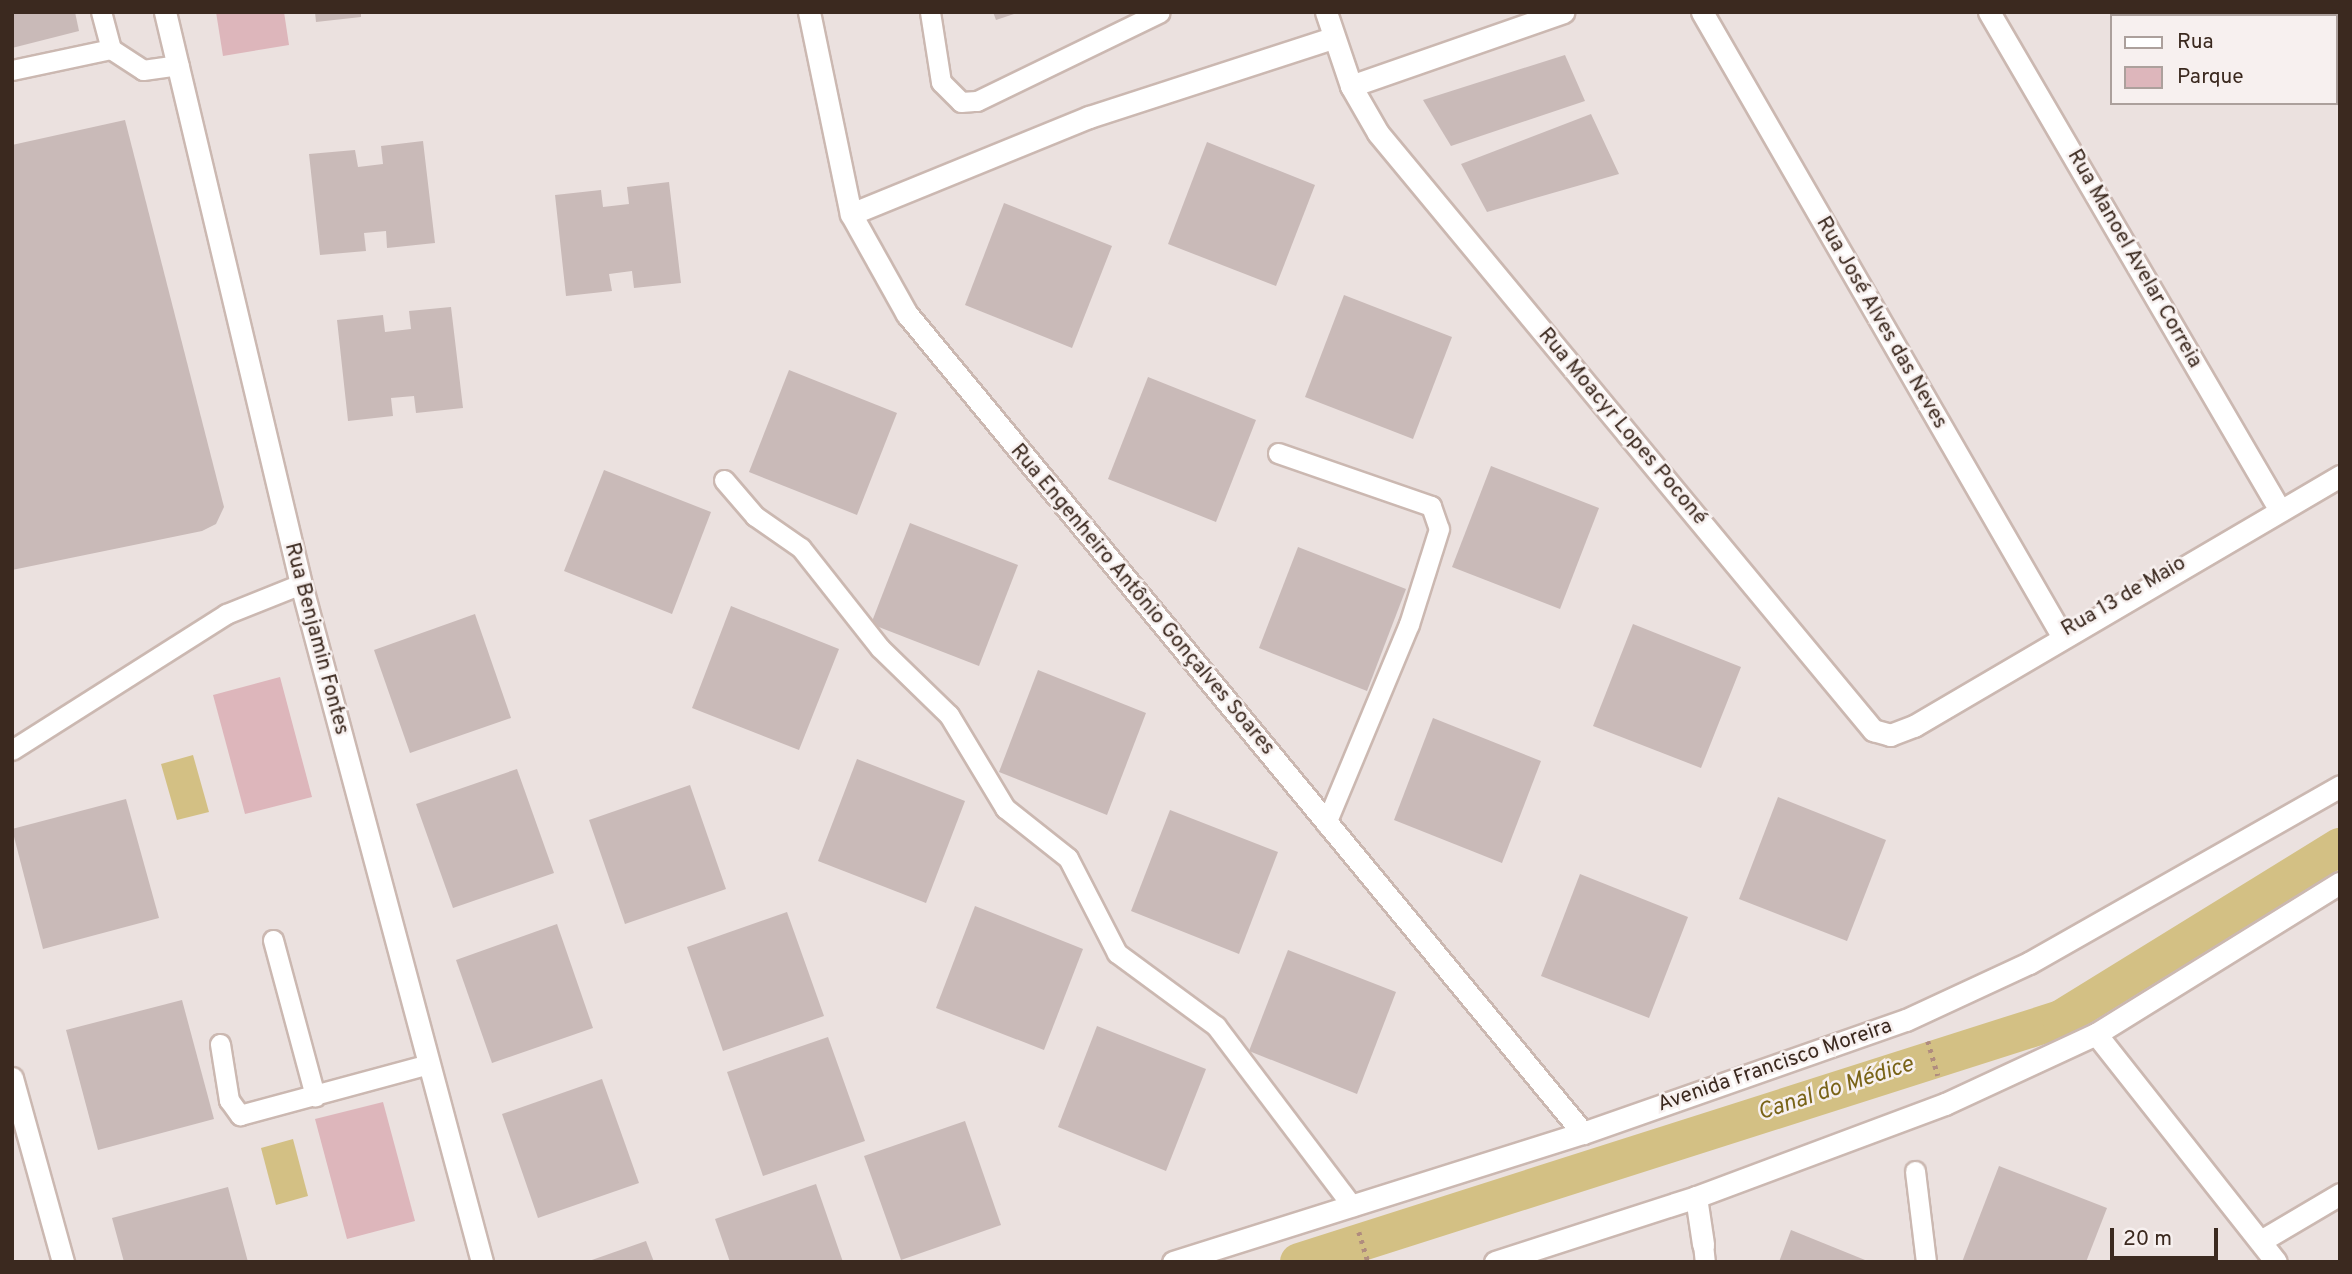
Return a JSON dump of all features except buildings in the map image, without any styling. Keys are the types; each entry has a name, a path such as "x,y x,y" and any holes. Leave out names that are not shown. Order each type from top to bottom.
{"street":[{"name":"Rua Benjamin Fontes","path":"165,12 301,584 482,1262"},
{"name":"Rua Engenheiro Antônio Gonçalves Soares","path":"809,12 851,214 906,314 1583,1133"},
{"name":"Rua Moacyr Lopes Poconé","path":"1326,12 1332,38 1351,86 1378,133 1873,730 1890,735 1914,726"},
{"path":"1351,86 1564,12"},
{"name":"Rua José Alves das Neves","path":"1702,12 2061,634"},
{"name":"Rua Manoel Avelar Correia","path":"1989,12 2278,507"},
{"path":"851,214 1089,117 1332,38"},
{"name":"Rua 13 de Maio","path":"1914,726 2061,634 2278,507 2340,476"},
{"name":"Avenida Francisco Moreira","path":"1173,1262 1583,1133 1906,1020 2029,963 2340,786"},
{"path":"1495,1262 1696,1197 1945,1104 2096,1034 2340,883"},
{"path":"2096,1034 2264,1239 2276,1262"},
{"path":"12,1078 63,1262"},
{"path":"2264,1239 2340,1194"},
{"path":"1696,1197 1704,1253"}],"lane":[{"path":"101,12 111,49 143,70 179,65"},
{"path":"930,12 941,82 961,102 977,101 1160,12"},
{"path":"12,70 111,49"},
{"path":"1278,453 1430,506 1439,529 1409,624 1326,823"},
{"path":"724,480 755,516 801,548 880,648 949,715 1005,808 1068,858 1117,953 1216,1026 1352,1206"},
{"path":"12,750 226,614 301,584"},
{"path":"273,940 315,1096"},
{"path":"220,1044 229,1100 240,1115 429,1064"},
{"path":"1915,1171 1926,1262"}],"path":[{"path":"1925,1028 1941,1089"}],"green space":[{"path":"216,12 284,12 289,45 223,56"},
{"path":"280,677 312,797 245,814 213,695"},
{"path":"383,1102 415,1221 347,1239 315,1119"}],"shaded area":[{"path":"193,755 209,812 177,820 161,764"},
{"path":"293,1139 308,1196 276,1205 261,1148"}],"waterway":[{"name":"Canal do Médice","path":"1299,1262 2061,1019 2340,847"}]}
